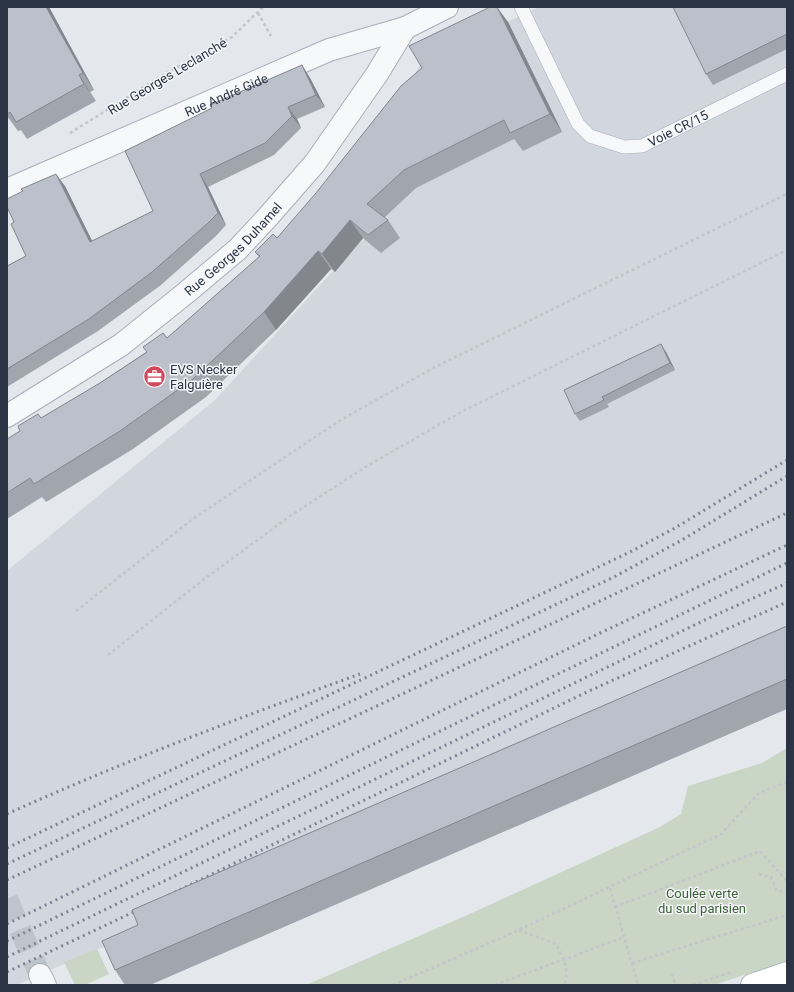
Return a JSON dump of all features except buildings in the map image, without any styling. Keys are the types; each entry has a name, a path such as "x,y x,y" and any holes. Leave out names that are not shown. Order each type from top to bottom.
{"main road":[{"path":"752,985 787,973"}],"street":[{"name":"Rue André Gide","path":"7,190 329,50 405,28 447,7"},
{"name":"Rue Georges Duhamel","path":"7,416 121,344 187,292 238,248 266,219 315,163 377,74 405,28"}],"lane":[{"name":"Voie CR/15","path":"521,7 578,124 590,136 624,146 642,146 787,74"}],"path":[{"name":"Rue Georges Leclanché","path":"64,137 165,74 232,37 263,7"},
{"path":"258,12 271,36"},
{"path":"76,611 194,518 339,421 433,368 787,194"},
{"path":"108,655 199,583 290,516 367,466 463,411 787,250"},
{"path":"393,985 519,930 721,834 759,793 787,782"},
{"path":"615,906 760,851 787,881"},
{"path":"759,874 771,876 777,891 787,892"},
{"path":"610,888 638,985"},
{"path":"632,963 787,914"},
{"path":"519,930 556,944 564,959 568,977 564,985"},
{"path":"495,985 624,937"},
{"path":"672,974 675,985"}],"shaded area":[{"path":"539,7 787,7 787,648 16,985 7,985 7,571 216,399 363,238 323,206 376,139 422,62"}],"green space":[{"name":"Coulée verte du sud parisien","path":"787,748 787,961 714,985 306,985 472,913 660,827 681,814 688,786 762,763"},
{"path":"97,949 109,974 85,985 75,985 64,962"}],"tunnel":[{"path":"7,899 40,975"}],"railway":[{"path":"7,848 630,552 675,528 787,460"},
{"path":"7,864 614,577 682,540 787,476"},
{"path":"7,880 787,513"},
{"path":"7,924 598,634 787,545"},
{"path":"7,941 787,563"},
{"path":"7,957 709,618 787,583"},
{"path":"169,895 589,691 787,602"},
{"path":"7,814 94,776 182,741 360,674"},
{"path":"7,972 142,908"}],"place":[{"name":"EVS Necker Falguière","path":"155,376"}]}
